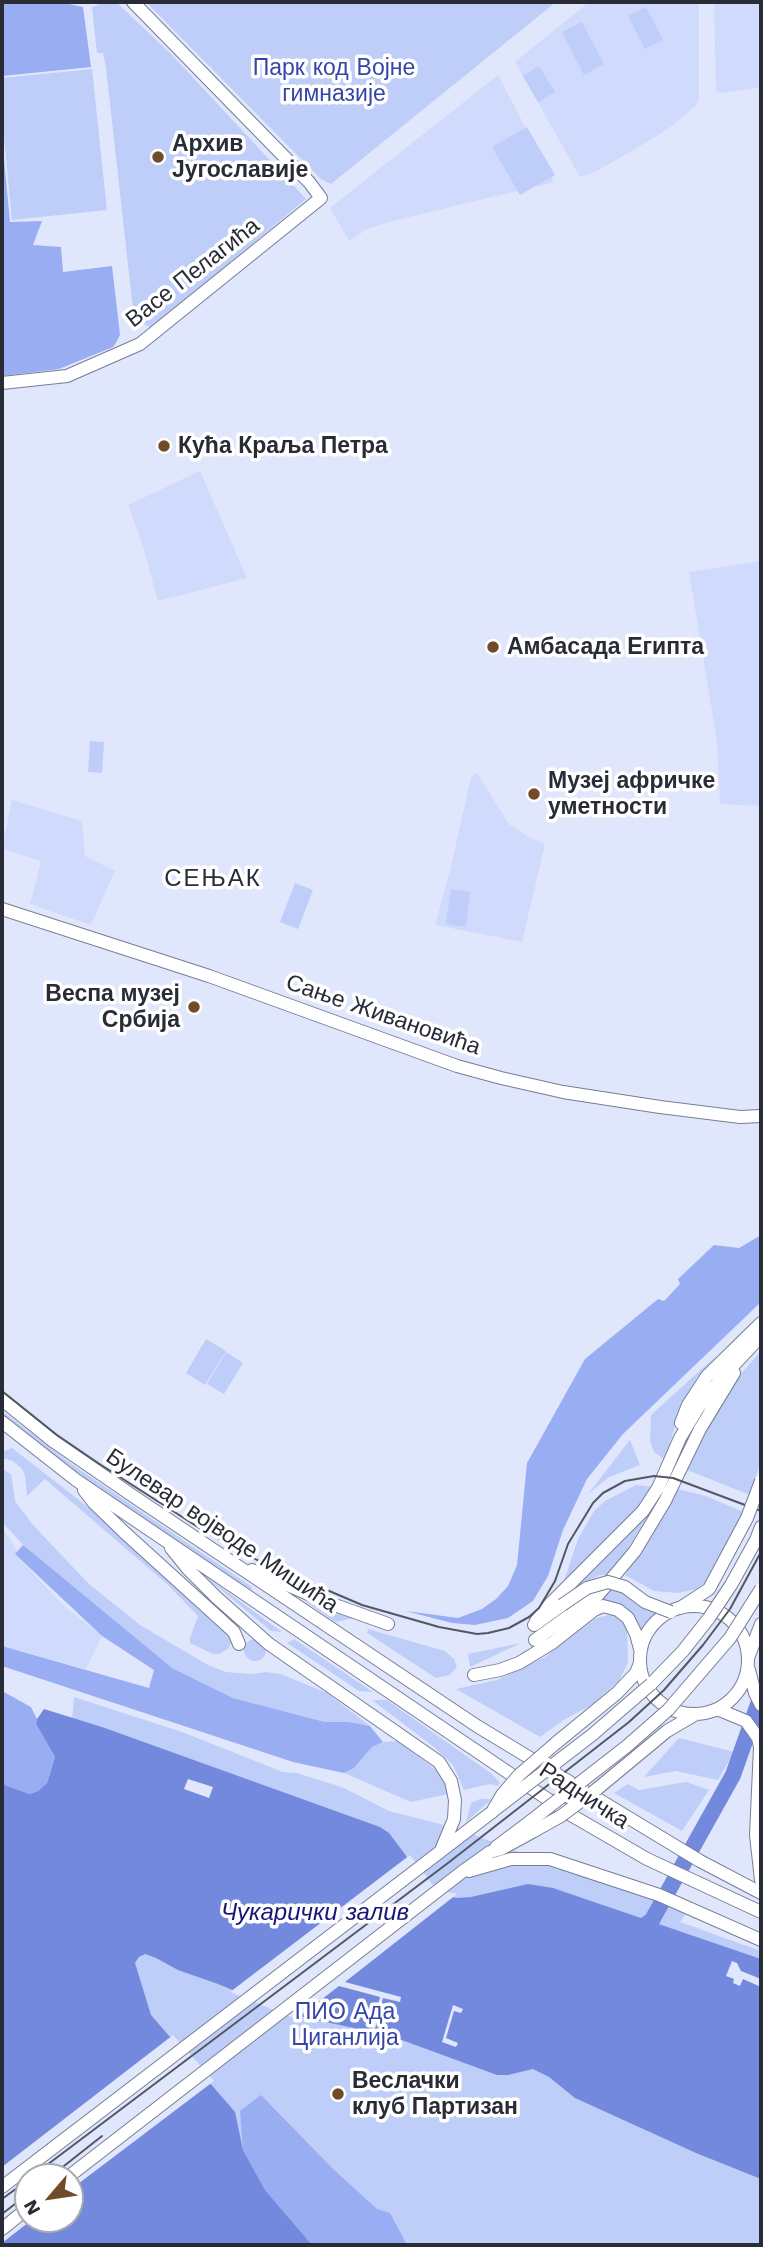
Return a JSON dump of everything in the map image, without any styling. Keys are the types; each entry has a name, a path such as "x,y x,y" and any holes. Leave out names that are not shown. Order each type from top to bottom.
{"main road":[{"name":"Васе Пелагића","path":"2,383 67,376 140,344 321,198 309,182 132,2"},
{"name":"Сање Живановића","path":"2,909 209,976 446,1062 501,1078 563,1092 673,1109 740,1117 761,1116"},
{"path":"680,1438 680,1425 688,1405 707,1376 761,1323"},
{"path":"761,1336 710,1390 680,1438 658,1488 643,1511 550,1604 534,1625 593,1585 608,1582 625,1587 645,1602 675,1610 697,1606 722,1614 740,1633 753,1689 761,1705"},
{"path":"474,1675 508,1668 598,1595 635,1551 665,1501 695,1437 747,1352"},
{"name":"Булевар војводе Мишића","path":"2,1400 64,1448 423,1691"},
{"name":"Булевар војводе Мишића","path":"2,1422 76,1480 395,1696"},
{"path":"76,1480 103,1512 234,1632 239,1644"},
{"path":"492,1812 502,1795 531,1763 617,1693 636,1673 651,1629 711,1586 740,1535 761,1481"},
{"path":"2,2187 612,1718 671,1664 709,1618 731,1585 761,1527"},
{"path":"162,1537 188,1569 269,1644 439,1762 451,1780 455,1809 452,1826 441,1851"},
{"path":"205,1545 281,1583 388,1623"},
{"path":"84,2165 620,1752 668,1710 719,1651 761,1589"},
{"path":"539,1644 594,1610 607,1606 618,1610 628,1618 636,1633 645,1681 662,1703 678,1712 696,1714"},
{"path":"490,1852 501,1849 561,1816 623,1769 667,1731 696,1714 717,1709 737,1694 746,1677 748,1661 761,1625"},
{"name":"Радничка","path":"423,1691 662,1839 761,1893"},
{"name":"Радничка","path":"395,1696 600,1833 692,1882 761,1912"},
{"path":"717,1709 746,1721 758,1738 760,1748 756,1835 761,1880"},
{"path":"462,1872 511,1858 550,1858 659,1895 761,1940"}],"shaded area":[{"path":"2,2 60,2 83,7 91,67 2,76"},
{"path":"589,2 699,2 699,100 673,125 652,139 597,171 580,177 515,62"},
{"path":"714,2 761,2 761,87 723,93 716,91"},
{"path":"498,75 554,182 389,222 367,229 349,241 330,208"},
{"path":"2,137 10,222 42,221 33,245 61,247 63,272 112,266 120,335 113,347 59,369 2,376"},
{"path":"200,471 247,578 158,601 128,505"},
{"path":"761,561 761,806 720,804 717,741 689,572"},
{"path":"477,773 509,824 545,844 522,942 435,925 471,777"},
{"path":"12,800 82,821 85,856 115,871 91,925 30,904 41,861 2,849"},
{"path":"761,1235 761,1302 623,1434 587,1479 563,1530 548,1576 533,1601 508,1618 475,1625 452,1623 406,1611 458,1618 482,1609 496,1599 508,1586 517,1565 527,1463 585,1359 658,1299 664,1301 680,1284 678,1279 714,1245 739,1248"},
{"path":"2,1529 17,1551 16,1555 62,1604 102,1636 86,1669 2,1646"},
{"path":"23,1545 172,1668 233,1698 325,1722 349,1722 370,1726 383,1742 372,1747 354,1768 344,1773 293,1762 2,1666 2,1646 149,1688 154,1670 102,1636 15,1554"},
{"path":"2,1691 31,1707 37,1719 36,1724 55,1757 47,1783 30,1794 2,1784"},
{"path":"261,2095 332,2168 377,2209 390,2213 407,2245 312,2245 265,2190 243,2150 240,2111"}],"green space":[{"path":"116,2 172,55 306,199 152,328 134,319 106,68 103,53 97,53 92,7"},
{"name":"Парк код Војне гимназије","path":"146,2 556,2 331,184 321,179"},
{"path":"646,7 663,40 645,49 628,16"},
{"path":"582,22 604,64 584,75 562,32"},
{"path":"539,66 555,92 538,102 523,76"},
{"path":"92,69 107,210 12,220 2,118 2,78"},
{"path":"527,127 555,175 520,195 492,147"},
{"path":"90,741 104,742 102,773 88,772"},
{"path":"295,883 313,890 298,929 280,922"},
{"path":"451,889 470,892 466,927 446,924"},
{"path":"206,1339 226,1351 205,1385 186,1373"},
{"path":"761,1351 761,1461 750,1495 687,1470 732,1384"},
{"path":"226,1352 243,1363 224,1394 207,1384"},
{"path":"717,1355 698,1376 681,1406 665,1460 654,1452 650,1441 651,1415"},
{"path":"2,1411 70,1463 252,1587 251,1590 81,1476 2,1416"},
{"path":"630,1440 640,1465 609,1477 588,1494"},
{"path":"12,1448 106,1521 230,1636 229,1648 219,1654 213,1654 190,1643 198,1616 167,1584 45,1479 27,1496 22,1469 13,1461 2,1458 2,1452"},
{"path":"2,1469 11,1474 15,1501 33,1525 89,1584 140,1625 208,1665 226,1672 281,1674 327,1693 370,1726 349,1722 325,1722 233,1698 172,1668 41,1564 2,1522"},
{"path":"636,1485 654,1487 635,1514 564,1581 578,1539 594,1511 605,1501"},
{"path":"678,1489 706,1496 746,1513 707,1581 696,1589 678,1593 654,1591 625,1575"},
{"path":"662,1493 612,1574 600,1575 577,1586"},
{"path":"196,1569 282,1632 271,1631"},
{"path":"286,1588 359,1617 335,1622"},
{"path":"611,1588 621,1589 658,1612 642,1631 625,1610 591,1605"},
{"path":"613,1614 620,1618 627,1631 628,1662 619,1681 590,1706 565,1719 540,1737 456,1689 497,1680 545,1657 596,1618"},
{"path":"368,1629 445,1651 454,1659 457,1667 450,1675 436,1678 367,1633"},
{"path":"255,1639 263,1642 266,1650 263,1658 255,1661 247,1658 244,1650 247,1642"},
{"path":"294,1639 373,1692 359,1691 287,1643"},
{"path":"521,1643 470,1667 468,1654"},
{"name":"ПИО Ада Циганлија","path":"74,1697 182,1732 283,1772 297,1773 344,1788 389,1811 456,1828 577,1874 690,1908 680,1922 761,1951 761,2245 217,2245 52,1951"},
{"path":"372,1700 387,1700 492,1774 500,1783 497,1786 490,1784 464,1790 453,1765 434,1747"},
{"path":"679,1738 734,1752 718,1780 676,1771 644,1777"},
{"path":"398,1741 436,1770 444,1781 448,1794 411,1802 344,1773 354,1768 372,1747 383,1742"},
{"path":"686,1782 709,1790 682,1831 614,1793 628,1784 639,1790"},
{"path":"480,1799 492,1799 466,1822 471,1803"}],"water":[{"name":"Чукарички залив","path":"44,1709 102,1727 380,1827 389,1833 410,1861 441,1894 456,1898 471,1897 528,1884 553,1888 761,1959 761,2179 696,2153 575,2098 549,2077 533,2069 497,2075 391,2036 293,2015 178,1970 145,1954 135,1963 151,2015 235,2112 243,2150 265,2190 312,2245 2,2245 2,1784 30,1794 47,1783 55,1757 36,1724"}],"pier":[{"path":"188,1779 213,1787 209,1798 184,1789"},
{"path":"410,1855 433,1885 442,1891 457,1894 345,1982 401,1997 400,2002 383,1998 374,2033 371,2032 380,1997 339,1986 296,2019 230,1992"},
{"path":"732,1961 737,1963 741,1971 761,1979 761,1987 743,1979 740,1986 733,1983 734,1979 726,1976"},
{"path":"453,2005 463,2009 461,2013 454,2011 446,2038 458,2043 456,2047 442,2042"},
{"path":"173,2035 214,2081 84,2179 84,2163 14,2163 15,2233 2,2243 2,2167"}],"waterway":[{"path":"635,1932 652,1920 733,1775 761,1696"}],"tram line":[{"path":"2,1391 57,1435 101,1465 201,1529 257,1560 362,1605 439,1627 477,1634 509,1628 539,1608 555,1581 568,1544 593,1503 603,1493 625,1481 654,1476 673,1478 761,1511"},
{"path":"50,2163 448,1863 629,1722 664,1690 703,1645 730,1609 761,1552"},
{"path":"68,2163 102,2136"},
{"path":"2,2199 14,2190"},
{"path":"2,2214 14,2205"}],"place":[{"name":"Архив Југославије","path":"158,157"},
{"name":"Кућа Краља Петра","path":"164,446"},
{"name":"Амбасада Египта","path":"493,647"},
{"name":"Музеј афричке уметности","path":"534,794"},
{"name":"Веспа музеј Србија","path":"194,1007"},
{"name":"Веслачки клуб Партизан","path":"338,2094"}],"district":[{"name":"СЕЊАК","path":"213,879"}]}
